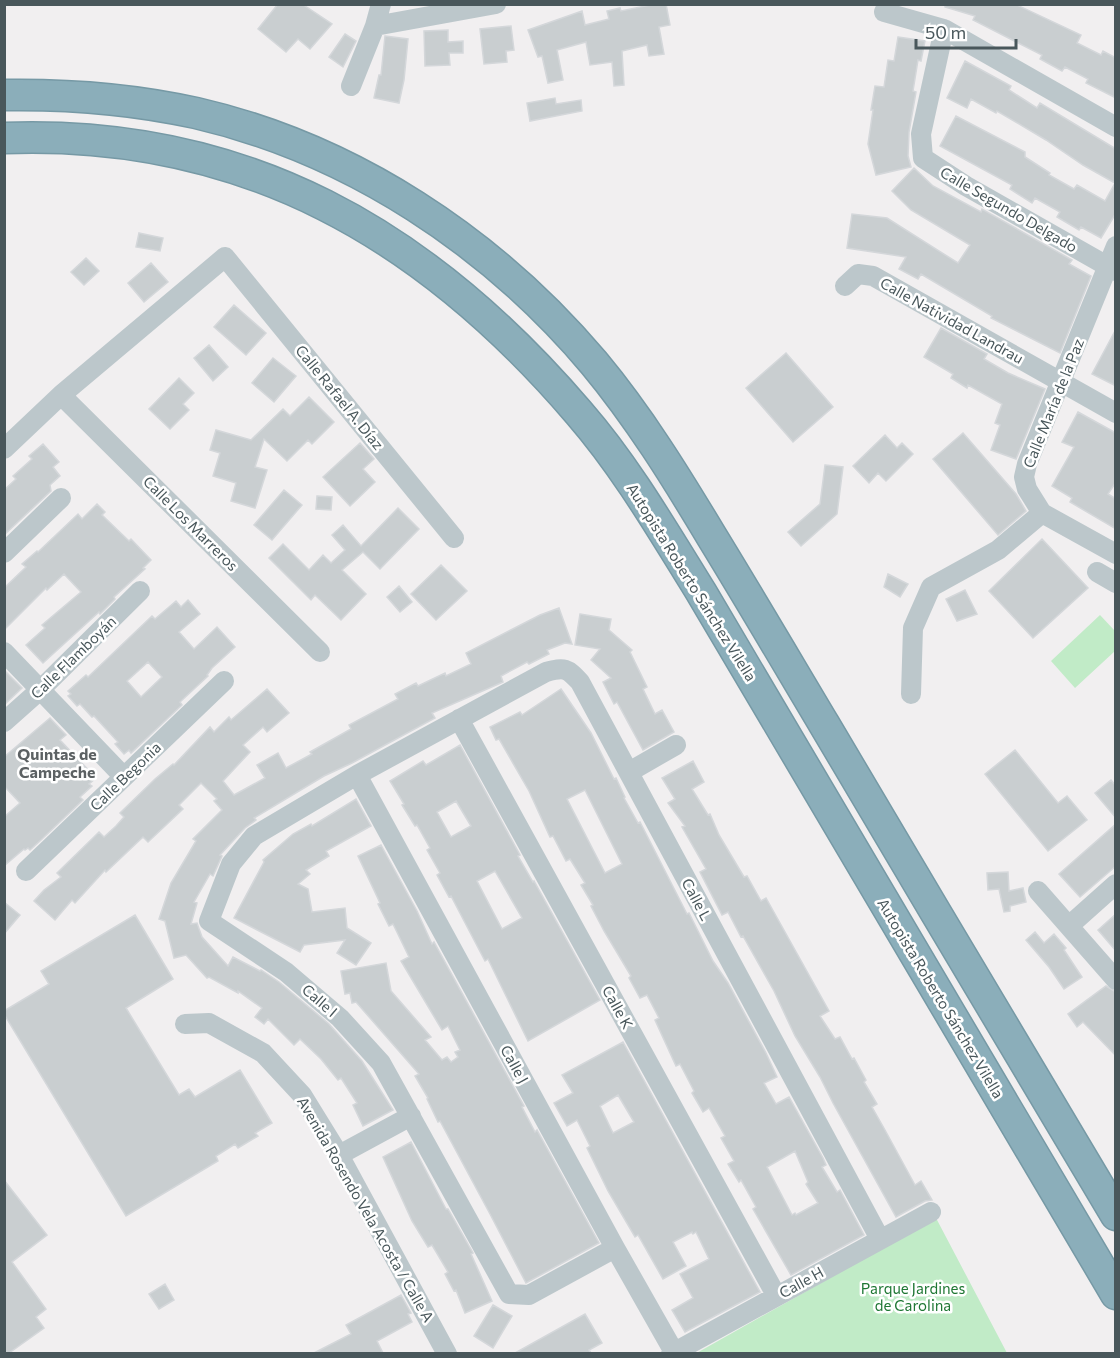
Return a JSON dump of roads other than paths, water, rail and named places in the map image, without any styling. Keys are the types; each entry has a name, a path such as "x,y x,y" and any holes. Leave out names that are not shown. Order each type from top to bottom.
{"highway":[{"path":"4,95 79,96 151,104 199,114 290,142 375,182 418,207 469,243 537,301 596,366 666,462 736,575 1116,1215"},
{"name":"Autopista Roberto Sánchez Vilella","path":"4,138 59,137 113,142 205,158 265,177 322,202 395,244 427,267 497,326 533,362 580,414 653,514 1116,1294"}],"street":[{"path":"351,86 375,26 381,4"},
{"path":"375,26 496,4"},
{"path":"884,12 944,29 1116,127"},
{"name":"Calle Segundo Delgado","path":"944,29 921,134 923,158 966,186 1112,269"},
{"name":"Calle María de la Paz","path":"1042,513 1027,489 1024,477 1027,464 1112,269 1116,246"},
{"name":"Calle Rafael A. Díaz","path":"61,395 225,257 454,538"},
{"name":"Calle Natividad Landrau","path":"844,286 858,274 873,276 1116,413"},
{"path":"4,449 61,395"},
{"name":"Calle Los Marreros","path":"61,395 320,652"},
{"path":"4,553 61,498"},
{"path":"911,694 914,628 932,587 998,550 1042,513 1116,554"},
{"path":"1097,572 1116,583"},
{"name":"Calle Flamboyán","path":"4,722 40,690 140,591"},
{"path":"4,652 124,777"},
{"name":"Calle L","path":"459,719 546,672 559,669 568,670 580,682 880,1239"},
{"name":"Calle Begonia","path":"26,871 224,681"},
{"name":"Calle I","path":"459,719 357,775 254,836 231,864 209,921 286,972 340,1018 381,1062 509,1294 529,1295 615,1248"},
{"name":"Calle K","path":"459,719 776,1296"},
{"path":"629,772 676,745"},
{"name":"Calle J","path":"357,775 673,1353"},
{"path":"1070,925 1116,884"},
{"path":"1038,891 1116,980"},
{"name":"Avenida Rosendo Vela Acosta / Calle A","path":"185,1024 209,1023 263,1053 302,1095 339,1155 447,1353"},
{"path":"339,1155 411,1116"},
{"name":"Calle H","path":"673,1353 931,1212"}],"district":[{"name":"Quintas de Campeche","path":"57,762"}],"park label":[{"name":"Parque Jardines de Carolina","path":"913,1296"}]}
